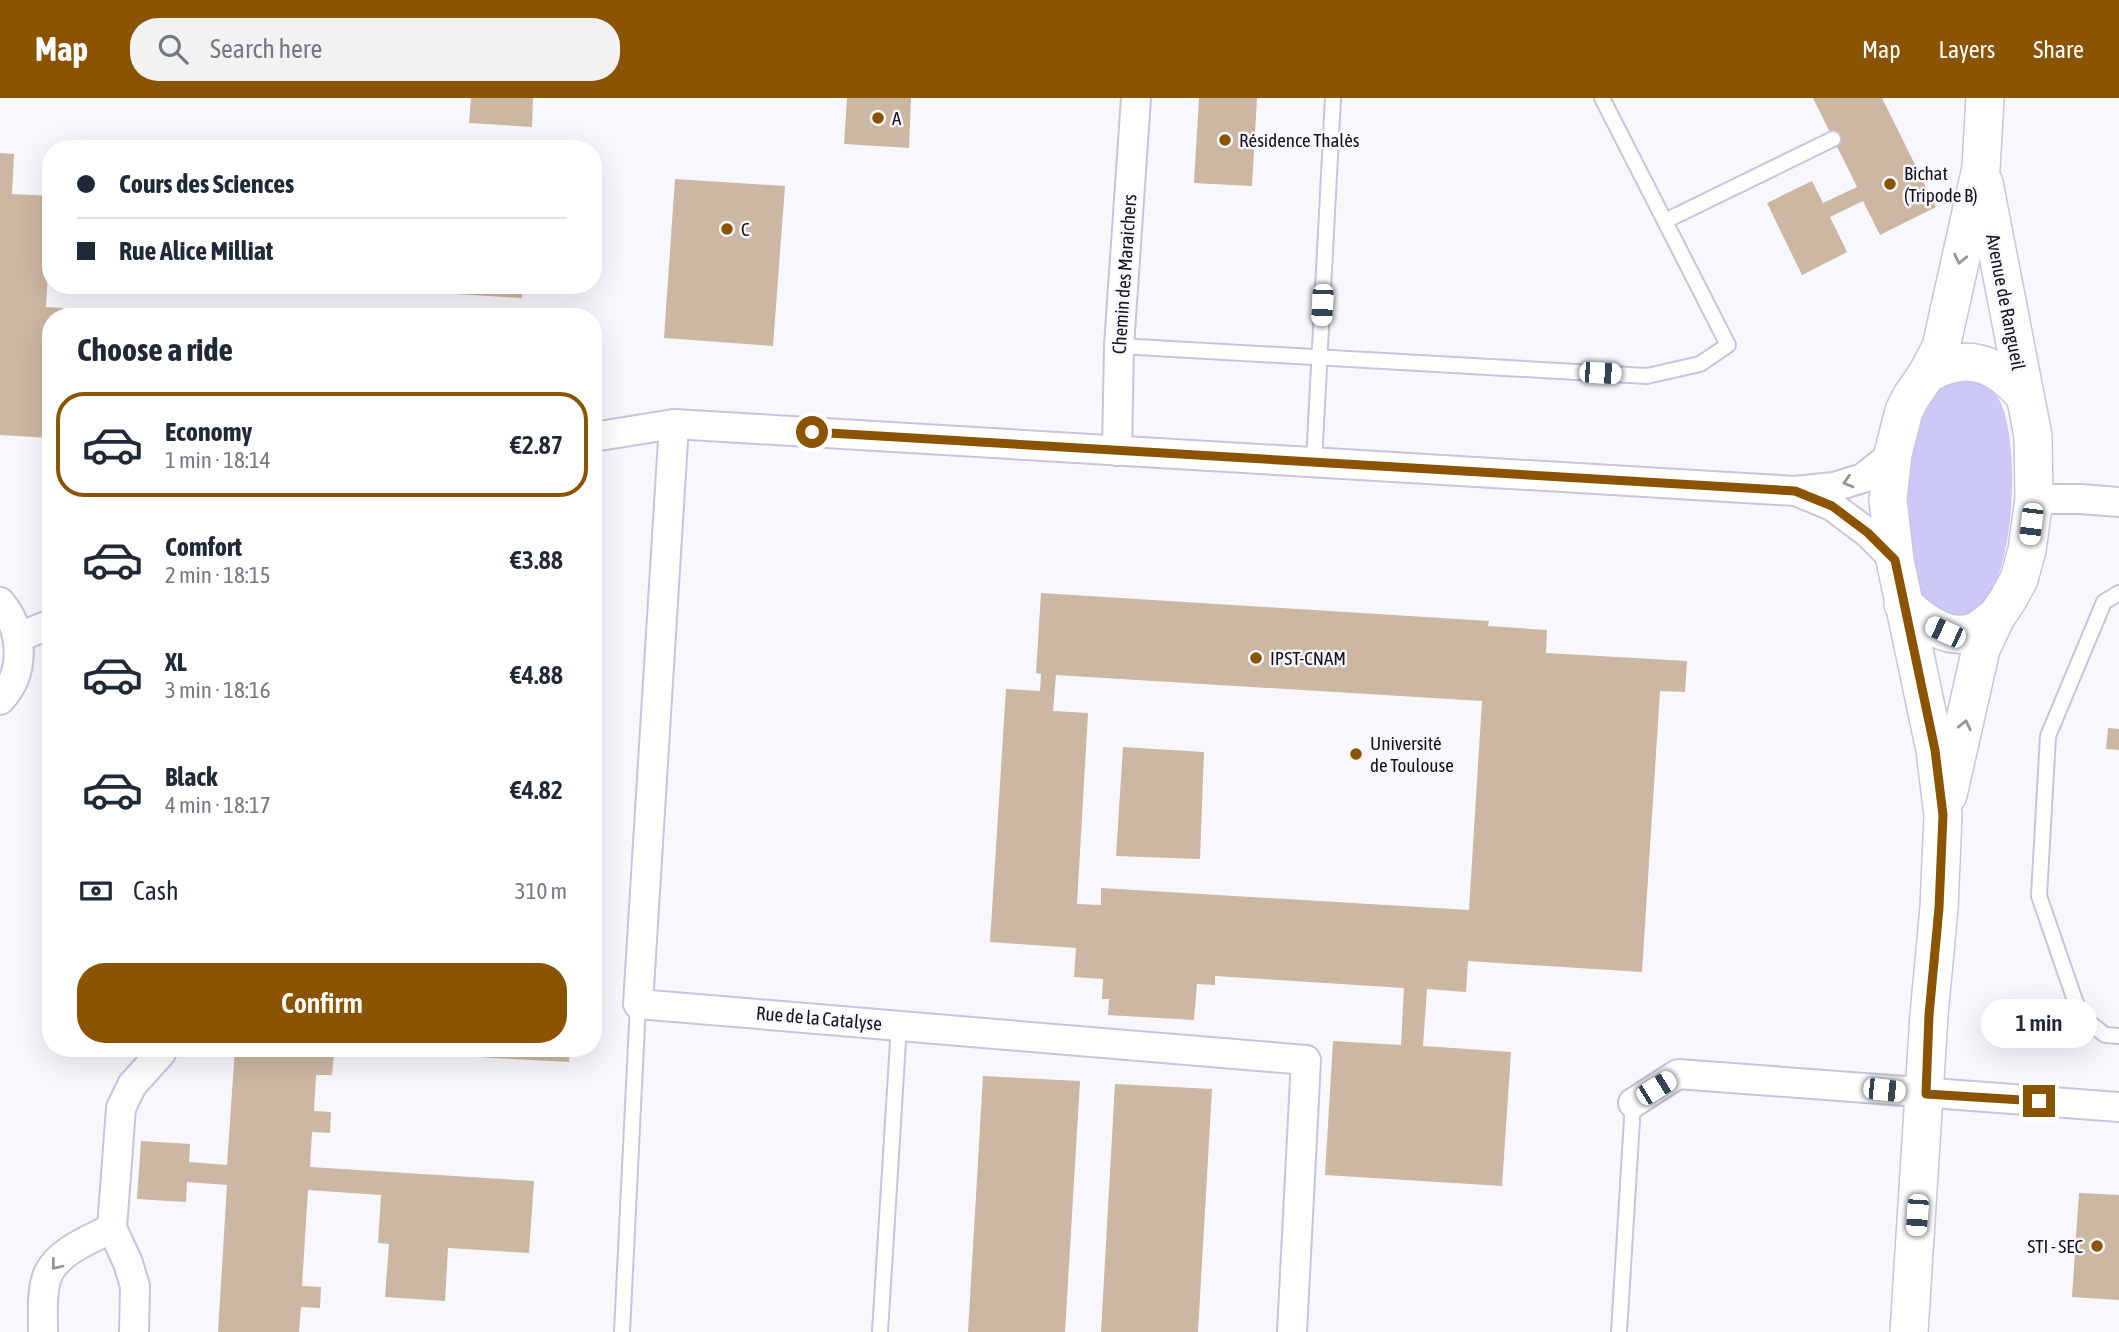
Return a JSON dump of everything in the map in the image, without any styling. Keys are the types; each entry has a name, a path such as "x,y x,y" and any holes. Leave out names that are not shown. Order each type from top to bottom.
{"street":[{"name":"Chemin des Maraichers","path":"1117,451 1119,346 1136,98"},
{"name":"Avenue de Rangueil","path":"1909,1332 1929,1015 1939,908 1943,815 1935,750 1895,560 1888,500 1894,454 1904,411 1941,347 1981,168 1985,98"},
{"name":"Avenue de Rangueil","path":"1943,815 1981,649 2019,579 2028,550 2034,499 2033,436 1981,168"},
{"name":"Avenue de Rangueil","path":"1927,374 1959,362 1977,363 1998,370 2024,395"},
{"path":"638,1004 674,425"},
{"path":"602,436 674,425 1795,491 1834,487 1863,478 1894,454"},
{"path":"1795,491 1832,506 1868,533 1895,560"},
{"path":"2034,499 2119,502"},
{"path":"0,602 8,611 19,637 18,667 10,690 0,700"},
{"path":"1903,604 1923,622 1945,632 1961,634 1976,631 1996,617"},
{"path":"19,637 42,628"},
{"name":"Rue de la Catalyse","path":"638,1004 1307,1060 1292,1332"},
{"path":"134,1332 135,1286 112,1228 121,1108 132,1085 157,1057"},
{"path":"1633,1102 1678,1074 2119,1107"},
{"path":"43,1332 44,1298 49,1272 67,1252 112,1228"}],"lane":[{"path":"1314,462 1333,98"},
{"path":"1119,346 1647,376 1700,364 1728,345 1602,98"},
{"path":"1665,221 1833,139"},
{"path":"2119,593 2104,602 2048,736 2039,896 2080,1015 2105,1035 2119,1037"},
{"path":"622,1332 638,1004"},
{"path":"880,1332 900,1025"},
{"path":"1619,1332 1633,1102"}],"shaded area":[{"path":"1963,378 1987,387 1998,398 2006,418 2011,448 2012,484 2010,522 2003,559 1993,589 1977,610 1957,618 1935,610 1919,592 1909,548 1908,486 1917,426 1926,403 1940,386"}],"building":[{"path":"471,98 533,98 532,127 469,123"},
{"name":"A","path":"847,98 911,98 909,148 844,144"},
{"name":"Résidence Thalès","path":"1199,98 1257,98 1252,186 1194,183"},
{"name":"Bichat (Tripode B)","path":"1813,98 1882,98 1936,207 1880,235 1863,201 1830,217 1847,252 1802,275 1767,203 1812,181 1823,203 1857,187"},
{"path":"0,153 14,154 12,194 42,196 42,294 47,294 46,307 63,308 42,308 42,437 0,435"},
{"name":"C","path":"675,179 785,186 773,346 664,338"},
{"path":"453,294 522,294 522,298"},
{"path":"1041,593 1489,621 1488,626 1547,630 1546,653 1687,661 1685,692 1660,691 1642,972 1468,961 1466,992 1427,989 1423,1046 1511,1052 1502,1186 1325,1175 1333,1041 1401,1045 1404,988 1215,976 1215,985 1197,984 1194,1020 1108,1015 1109,999 1102,999 1103,979 1074,977 1076,948 990,942 1006,689 1040,691 1041,674 1036,673","holes":["1056,675 1482,701 1469,910 1101,888 1101,905 1077,904 1088,713 1053,711"]},
{"path":"2108,728 2119,729 2119,750 2106,749"},
{"path":"1123,747 1204,752 1200,859 1116,856"},
{"path":"234,1057 334,1057 332,1075 316,1075 314,1111 331,1112 330,1133 312,1132 310,1167 534,1181 529,1253 448,1248 445,1301 385,1297 389,1244 378,1243 381,1195 308,1190 302,1286 321,1287 320,1308 301,1307 299,1332 218,1332 227,1185 187,1182 186,1202 137,1199 141,1141 190,1144 189,1162 227,1165"},
{"path":"476,1057 569,1057 569,1062"},
{"path":"983,1076 1080,1081 1065,1332 968,1332"},
{"path":"1115,1084 1212,1089 1198,1332 1101,1332"},
{"name":"STI - SEC","path":"2079,1193 2119,1195 2119,1300 2072,1297"}],"place":[{"name":"A","path":"878,118"},
{"name":"Résidence Thalès","path":"1225,140"},
{"name":"Bichat (Tripode B)","path":"1890,184"},
{"name":"C","path":"727,229"},
{"name":"IPST-CNAM","path":"1256,658"},
{"name":"Université de Toulouse","path":"1356,754"},
{"name":"STI - SEC","path":"2097,1246"}],"route":[{"path":"812,432 1795,491 1832,506 1868,533 1895,560 1935,750 1943,815 1926,1094 2039,1101"}]}
